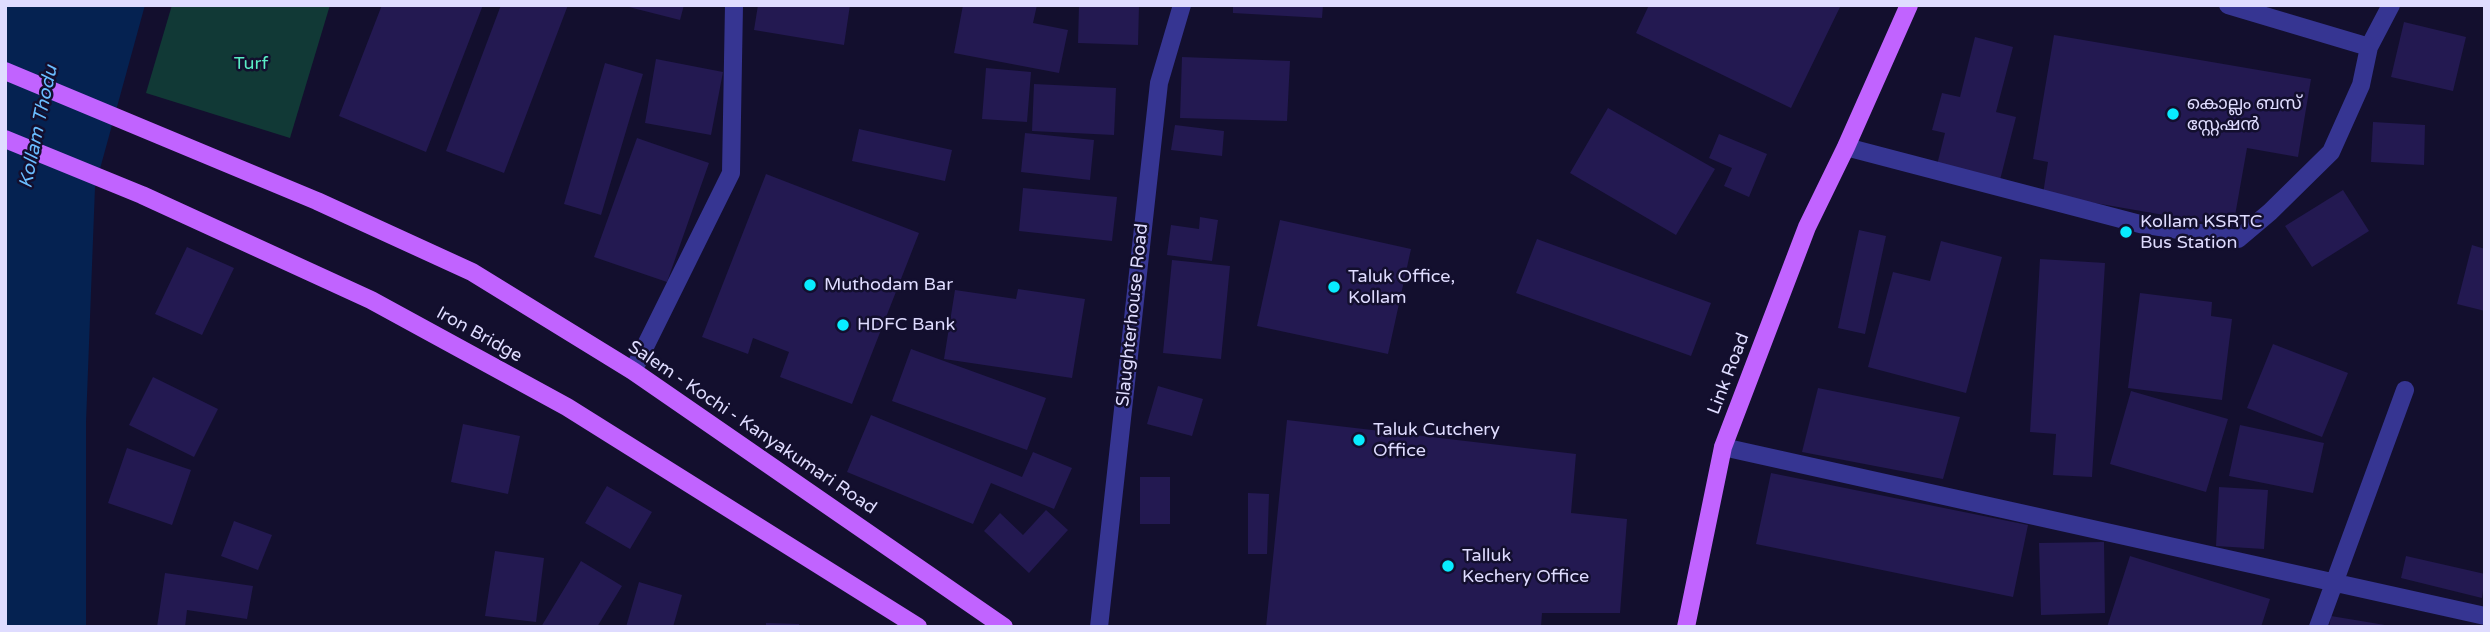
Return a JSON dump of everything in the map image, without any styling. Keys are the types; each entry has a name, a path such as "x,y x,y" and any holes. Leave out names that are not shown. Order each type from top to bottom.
{"main road":[{"name":"Link Road","path":"1686,627 1723,447 1807,227 1909,5"},
{"name":"Salem - Kochi - Kanyakumari Road","path":"5,71 317,201 472,272 634,371 1004,627"},
{"name":"Iron Bridge","path":"5,139 142,195 371,300 567,407 911,623"}],"street":[{"path":"634,371 731,173 734,5"},
{"name":"Slaughterhouse Road","path":"1098,627 1159,83 1182,5"},
{"path":"2228,5 2369,47"},
{"path":"1846,147 2140,224 2238,239 2270,212 2331,152 2361,85 2369,47 2391,5"},
{"path":"2318,627 2405,390"},
{"path":"1723,447 2485,617"}],"green space":[{"name":"Turf","path":"172,5 330,5 290,138 146,93"}],"water":[{"name":"Kollam Thodu","path":"5,5 145,5 95,187 86,422 86,627 5,627"}],"building":[{"path":"382,5 483,5 426,152 339,116"},
{"path":"501,5 568,5 504,173 446,151"},
{"path":"621,5 684,5 680,20"},
{"path":"758,5 850,5 844,45 754,30"},
{"path":"963,5 1037,5 1033,23 1068,30 1059,73 954,53"},
{"path":"1079,5 1139,5 1138,45 1078,43"},
{"path":"1233,5 1323,5 1322,18 1233,13"},
{"path":"1649,5 1841,5 1791,108 1636,33"},
{"path":"2404,22 2466,37 2453,91 2391,77"},
{"name":"കൊല്ലം ബസ് സ്റ്റേഷൻ","path":"2054,35 2311,79 2298,157 2247,148 2233,227 2043,194 2048,162 2033,159"},
{"path":"1975,37 2013,47 1996,112 2016,117 2000,180 1937,165 1945,133 1932,130 1942,93 1960,97"},
{"path":"1182,57 1290,61 1287,121 1180,118"},
{"path":"656,59 723,72 711,135 645,123"},
{"path":"605,63 643,74 601,215 564,204"},
{"path":"986,68 1031,72 1027,122 982,119"},
{"path":"1034,84 1116,88 1114,135 1032,131"},
{"path":"1608,108 1715,169 1676,235 1570,173"},
{"path":"2373,122 2425,125 2424,165 2371,162"},
{"path":"1175,125 1224,131 1222,156 1171,150"},
{"path":"859,129 952,150 945,181 852,161"},
{"path":"1025,133 1094,140 1090,180 1021,172"},
{"path":"1719,134 1767,154 1749,197 1724,186 1732,168 1709,158"},
{"path":"637,138 709,163 667,282 594,257"},
{"name":"Muthodam Bar","path":"766,174 919,233 852,404 780,377 789,352 753,338 748,354 702,337"},
{"path":"1023,188 1117,197 1112,241 1019,231"},
{"path":"2343,190 2369,231 2312,267 2285,226"},
{"path":"1200,217 1218,220 1212,261 1167,255 1171,225 1199,229"},
{"name":"Taluk Office, Kollam","path":"1280,220 1411,249 1388,354 1257,326"},
{"path":"1859,230 1886,236 1865,334 1838,328"},
{"path":"1537,239 1711,303 1691,356 1516,293"},
{"path":"1941,241 2002,257 1966,393 1868,367 1893,272 1930,281"},
{"path":"2472,245 2485,249 2485,311 2457,304"},
{"path":"187,247 234,268 202,335 155,314"},
{"path":"2040,259 2105,263 2092,477 2053,475 2056,434 2030,432"},
{"path":"1172,260 1230,266 1221,359 1163,353"},
{"path":"1018,289 1085,299 1072,378 944,359 955,290 1016,299"},
{"path":"2140,293 2212,302 2211,316 2232,319 2222,400 2128,388"},
{"path":"2273,344 2348,373 2322,437 2247,408"},
{"path":"911,349 1046,398 1027,450 892,401"},
{"path":"153,377 218,409 194,457 129,425"},
{"path":"1158,386 1203,399 1192,436 1147,424"},
{"path":"1818,388 1960,417 1943,479 1802,452"},
{"path":"2131,391 2228,419 2206,492 2110,464"},
{"path":"871,415 1022,477 1033,452 1072,468 1054,509 991,483 973,524 847,472"},
{"name":"Talluk Kechery Office","path":"1287,420 1576,454 1571,513 1627,519 1620,613 1542,613 1541,627 1266,627"},
{"path":"463,424 520,436 508,494 451,482"},
{"path":"2240,425 2324,443 2313,493 2229,476"},
{"path":"127,448 191,470 172,525 108,503"},
{"path":"1771,473 2028,525 2013,597 1756,544"},
{"path":"1140,477 1170,477 1170,524 1140,524"},
{"path":"607,486 652,512 630,549 585,523"},
{"path":"2219,487 2268,490 2264,549 2216,546"},
{"path":"1248,493 1269,494 1267,554 1248,554"},
{"path":"1046,510 1068,530 1029,573 984,531 1000,513 1023,535"},
{"path":"234,521 272,535 258,570 221,556"},
{"path":"2104,542 2105,613 2041,615 2039,543"},
{"path":"495,551 544,558 536,622 485,616"},
{"path":"2130,556 2270,599 2261,627 2107,627"},
{"path":"2406,556 2485,574 2482,598 2401,578"},
{"path":"581,561 622,586 597,627 541,627"},
{"path":"165,573 253,586 247,619 187,610 185,627 157,627"},
{"path":"639,582 682,595 673,627 626,627"},
{"path":"2331,616 2385,625 2385,627 2329,627"},
{"path":"766,623 799,624 799,627 766,627"}],"place":[{"name":"കൊല്ലം ബസ് സ്റ്റേഷൻ","path":"2173,114"},
{"name":"Kollam KSRTC Bus Station","path":"2126,232"},
{"name":"Muthodam Bar","path":"810,285"},
{"name":"Taluk Office, Kollam","path":"1334,287"},
{"name":"HDFC Bank","path":"843,325"},
{"name":"Taluk Cutchery Office","path":"1359,440"},
{"name":"Talluk Kechery Office","path":"1448,566"}]}
